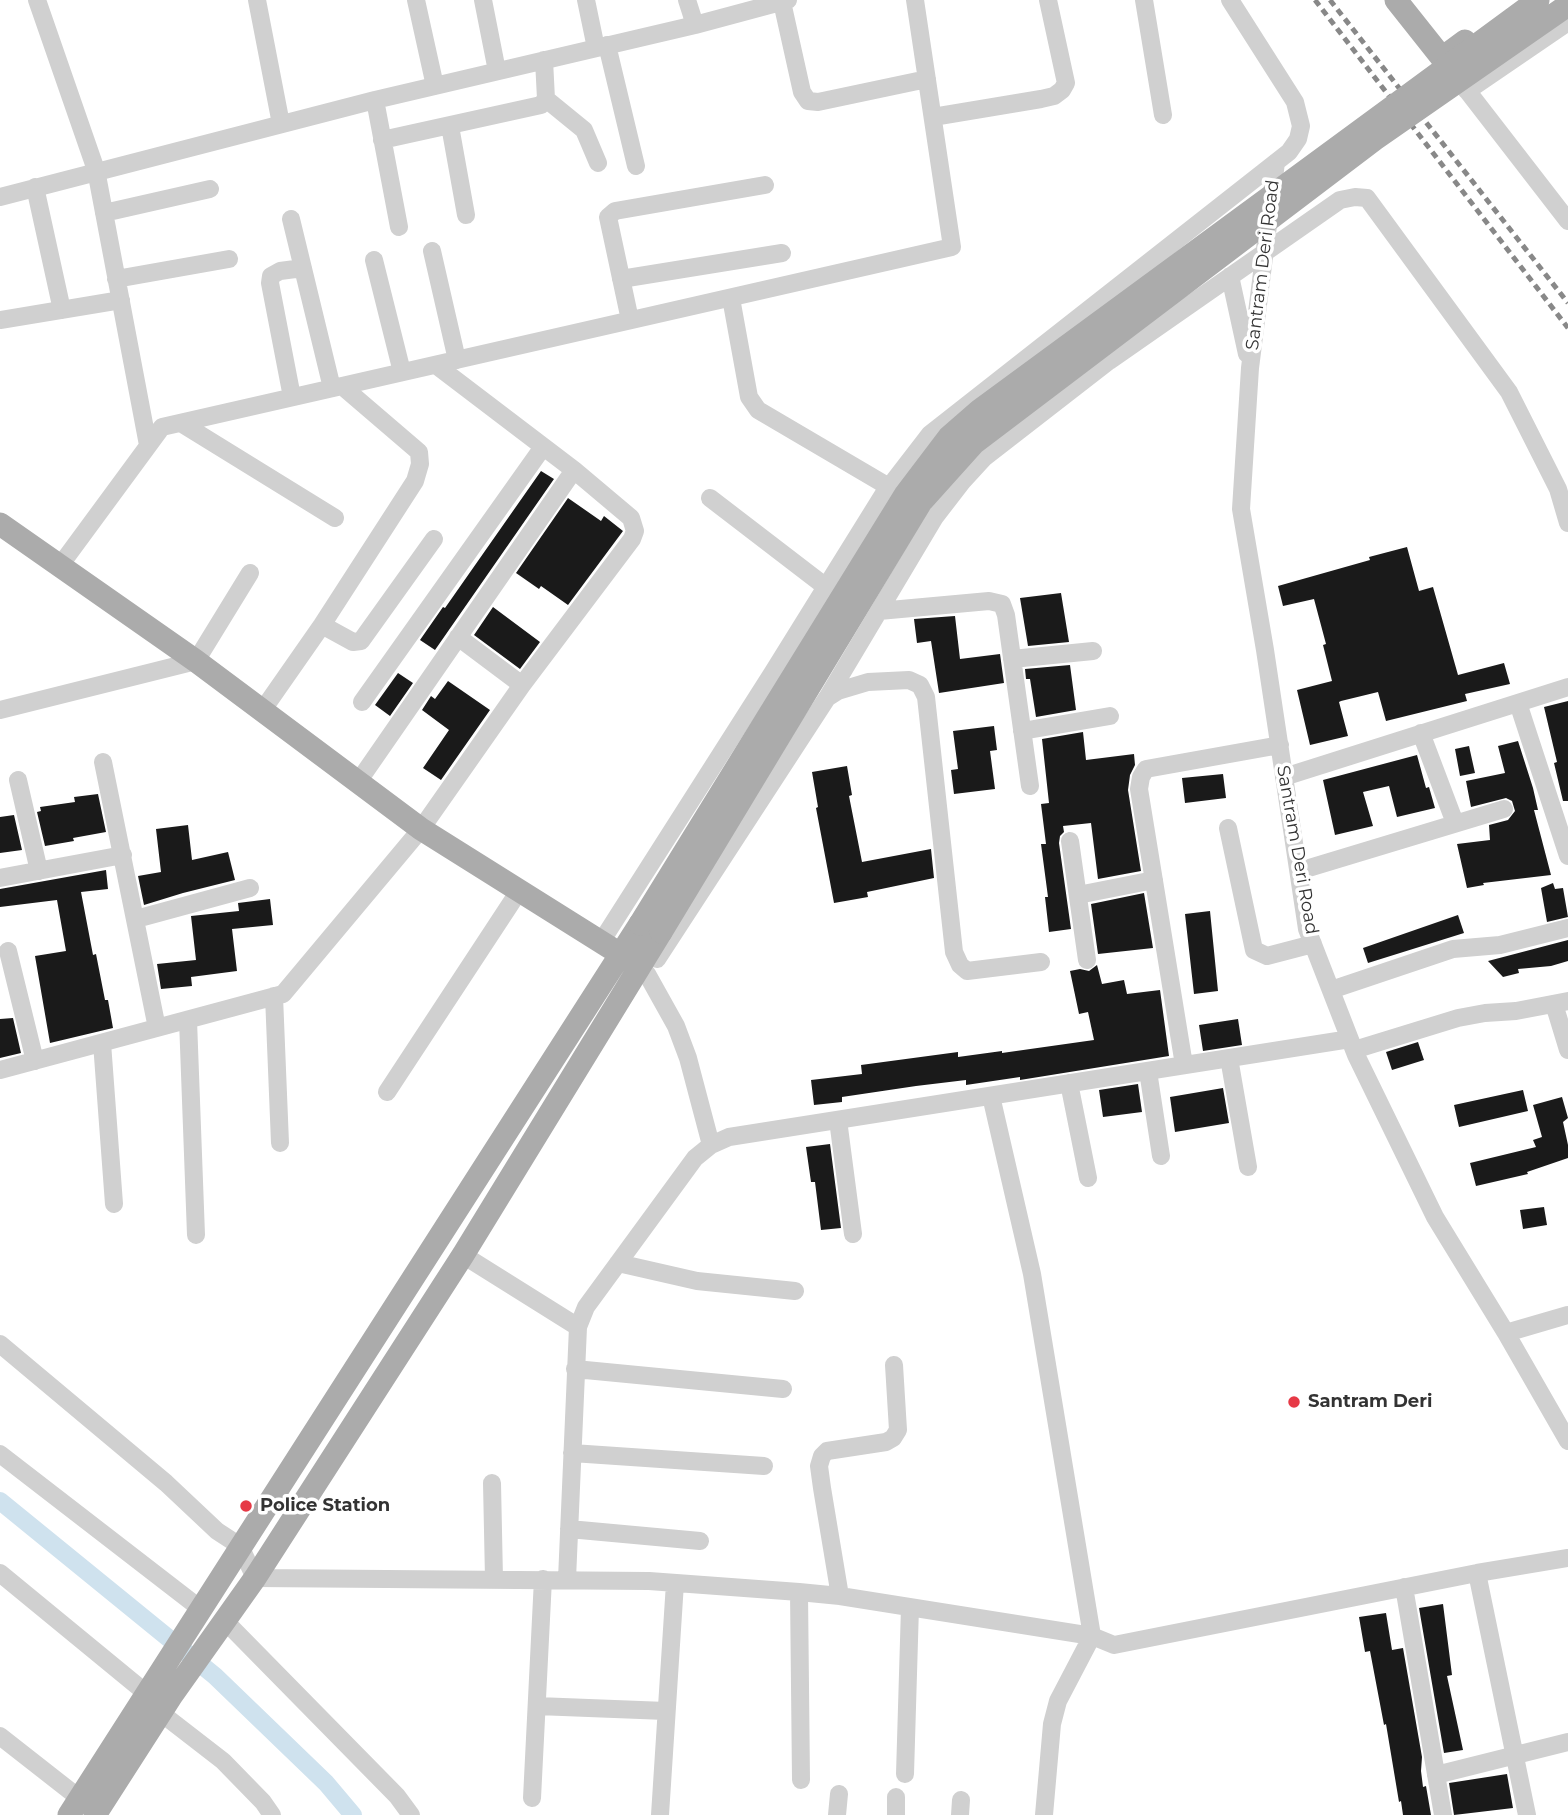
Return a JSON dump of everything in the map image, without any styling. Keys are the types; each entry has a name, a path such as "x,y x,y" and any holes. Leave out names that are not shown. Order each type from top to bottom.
{"main road":[{"path":"1396,0 1442,58 1520,0"},
{"path":"85,1810 167,1704 255,1578 463,1255 636,965 651,928 905,495 949,437 991,401 1538,0"},
{"path":"651,928 921,502 974,443 1375,139 1568,5"},
{"path":"0,524 195,661 421,829 636,965"},
{"path":"85,1810 148,1690 202,1610 240,1546 636,965"}],"street":[{"path":"37,0 96,170 148,445"},
{"path":"257,0 282,124"},
{"path":"416,0 435,86"},
{"path":"483,0 497,71"},
{"path":"586,0 636,166"},
{"path":"687,0 695,25"},
{"path":"59,567 162,427 952,247 915,0"},
{"path":"933,117 1041,99 1054,96 1062,90 1066,83 1048,0"},
{"path":"1144,0 1163,115"},
{"path":"601,942 889,487 930,434 1289,152 1298,139 1301,126 1295,102 1230,0"},
{"path":"0,197 375,100 695,25 785,1 802,92 808,101 818,102 927,79"},
{"path":"1467,91 1568,22"},
{"path":"1442,58 1568,221"},
{"path":"382,139 541,105 546,99 544,60"},
{"path":"546,99 584,130 598,163"},
{"path":"375,100 399,227"},
{"path":"450,126 466,215"},
{"name":"Santram Deri Road","path":"1276,162 1250,368 1241,509 1307,929 1352,1044 1435,1217 1507,1333 1568,1441"},
{"path":"630,320 608,217 615,211 765,186"},
{"path":"35,187 62,310"},
{"path":"104,213 210,189"},
{"path":"711,1144 688,1058 676,1026 636,965 827,698 935,517 984,458 1109,361 1340,200 1367,198 1509,392 1558,489 1568,523"},
{"path":"262,711 322,625 415,481 420,464 419,452 337,387 291,219"},
{"path":"432,251 457,360"},
{"path":"621,279 782,253"},
{"path":"116,279 229,259"},
{"path":"374,260 402,372"},
{"path":"292,397 270,283 271,276 280,271 303,268"},
{"name":"Santram Deri Road","path":"1230,276 1250,368"},
{"path":"731,298 749,397 758,410 889,487"},
{"path":"0,320 121,300"},
{"path":"0,1070 283,994 421,829 522,685 632,539 635,531 631,518 574,470 436,365"},
{"path":"181,423 335,518"},
{"path":"362,702 543,447"},
{"path":"358,782 574,470"},
{"path":"710,498 826,587"},
{"path":"322,625 353,642 361,641 434,539"},
{"path":"0,710 195,661 250,573"},
{"path":"879,611 989,600 1002,604 1006,615 1030,786"},
{"path":"458,637 522,685"},
{"path":"1012,659 1093,651"},
{"path":"827,698 838,691 868,682 909,680 920,685 926,697 954,952 960,965 967,971 1041,962"},
{"path":"1284,777 1568,687"},
{"path":"1518,703 1568,856"},
{"path":"1022,731 1110,716"},
{"path":"1421,733 1455,824"},
{"path":"1184,1065 1139,789 1141,777 1146,769 1280,745"},
{"path":"103,762 157,1028"},
{"path":"18,780 39,870"},
{"path":"1298,871 1504,809"},
{"path":"1228,828 1254,950 1268,956 1313,944"},
{"path":"1070,841 1087,960"},
{"path":"0,878 123,855"},
{"path":"1078,895 1154,880"},
{"path":"136,919 250,888"},
{"path":"387,1092 519,891"},
{"path":"1331,990 1453,949 1500,945 1568,928"},
{"path":"8,951 35,1061"},
{"path":"274,996 281,1143"},
{"path":"567,1579 578,1327 586,1307 695,1158 711,1144 729,1137 1228,1058 1352,1044 1458,1018 1561,1003 1568,1050"},
{"path":"188,1020 195,1235"},
{"path":"102,1042 114,1204"},
{"path":"1228,1058 1248,1167"},
{"path":"1148,1071 1161,1156"},
{"path":"1069,1083 1088,1178"},
{"path":"991,1096 1032,1274 1092,1636 1058,1701 1052,1724 1044,1815"},
{"path":"838,1120 853,1234"},
{"path":"463,1255 578,1327"},
{"path":"618,1263 697,1280 795,1291"},
{"path":"1507,1333 1568,1315"},
{"path":"0,1344 166,1483 217,1531 240,1546 255,1578 567,1579 799,1592 1092,1636 1114,1645 1477,1573 1568,1558"},
{"path":"841,1597 822,1488 822,1456 827,1451 886,1442 893,1438 898,1430 894,1365"},
{"path":"575,1370 783,1389"},
{"path":"572,1452 764,1466"},
{"path":"0,1454 202,1610"},
{"path":"492,1483 495,1579"},
{"path":"569,1529 700,1541"},
{"path":"0,1573 148,1690"},
{"path":"1477,1573 1527,1815"},
{"path":"532,1798 543,1579"},
{"path":"660,1815 675,1583"},
{"path":"1404,1587 1443,1815"},
{"path":"799,1592 801,1780"},
{"path":"905,1774 910,1608"},
{"path":"224,1620 397,1796 411,1815"},
{"path":"167,1704 263,1802 272,1815"},
{"path":"537,1706 666,1712"},
{"path":"0,1736 85,1810"},
{"path":"1436,1775 1568,1742"},
{"path":"837,1815 839,1794"}],"building":[{"path":"541,471 554,479 435,650 420,640"},
{"path":"568,498 601,521 604,516 623,531 568,605 516,573"},
{"path":"1407,547 1419,591 1433,587 1458,675 1504,663 1510,684 1465,694 1467,701 1386,721 1378,692 1341,701 1339,702 1348,736 1310,745 1297,690 1332,681 1323,645 1326,644 1314,599 1283,606 1278,586"},
{"path":"1061,593 1069,642 1028,646 1020,598"},
{"path":"493,607 540,642 520,669 474,635"},
{"path":"955,616 960,659 1000,654 1004,683 939,693 931,641 917,643 914,619"},
{"path":"1070,665 1076,710 1036,717 1030,679 1026,679 1025,669"},
{"path":"398,673 413,683 390,716 375,705"},
{"path":"448,681 490,710 441,780 423,768 449,730 422,710 431,696 435,699"},
{"path":"1568,701 1568,801 1563,801 1544,707"},
{"path":"994,726 997,750 990,751 995,789 954,794 951,770 958,769 953,731"},
{"path":"1083,732 1086,760 1134,754 1135,765 1130,775 1128,790 1141,871 1098,879 1091,823 1063,826 1064,832 1059,843 1071,929 1049,932 1045,897 1048,897 1041,844 1046,844 1041,804 1049,803 1042,739"},
{"path":"1518,741 1533,788 1538,810 1534,810 1551,875 1483,883 1484,885 1467,888 1457,844 1490,840 1489,825 1508,820 1515,811 1512,801 1506,798 1471,807 1466,781 1505,773 1498,746"},
{"path":"1469,746 1475,773 1460,776 1455,749"},
{"path":"1417,755 1435,808 1397,817 1389,786 1363,792 1373,826 1335,835 1323,780"},
{"path":"847,766 852,795 849,796 862,862 931,849 934,878 867,892 868,897 834,903 812,772"},
{"path":"1223,774 1226,798 1185,803 1182,778"},
{"path":"98,794 106,832 45,846 37,812 41,811 40,807 75,802 74,797"},
{"path":"14,815 22,850 0,853 0,817"},
{"path":"188,825 192,860 228,852 235,880 144,905 138,876 161,872 156,829"},
{"path":"106,870 108,889 81,892 93,955 96,954 113,1028 50,1043 35,956 66,951 57,900 0,907 0,889"},
{"path":"1553,883 1555,889 1563,888 1568,917 1547,922 1541,888"},
{"path":"1144,893 1153,948 1098,954 1091,904"},
{"path":"270,899 273,925 232,929 237,971 191,977 192,986 161,989 157,964 196,960 191,916 239,911 238,903"},
{"path":"1210,911 1218,991 1194,994 1185,914"},
{"path":"1458,915 1464,933 1368,963 1363,948"},
{"path":"1568,940 1568,961 1551,966 1518,969 1519,973 1503,977 1488,961"},
{"path":"1097,965 1102,984 1124,980 1127,994 1160,990 1169,1056 1020,1080 1020,1077 966,1085 966,1080 916,1086 842,1097 842,1102 814,1105 811,1080 862,1074 861,1065 958,1052 958,1057 1002,1053 1094,1040 1088,1012 1079,1014 1070,971 1089,971"},
{"path":"13,1018 21,1053 0,1058 0,1019"},
{"path":"1238,1019 1242,1045 1203,1051 1199,1025"},
{"path":"1418,1042 1424,1060 1392,1070 1386,1052"},
{"path":"1138,1084 1142,1112 1103,1117 1099,1090"},
{"path":"1223,1088 1229,1123 1175,1132 1170,1097"},
{"path":"1523,1090 1528,1111 1459,1127 1454,1105"},
{"path":"1562,1097 1568,1118 1563,1122 1568,1158 1527,1172 1528,1174 1476,1186 1470,1163 1536,1147 1533,1140 1542,1137 1533,1105"},
{"path":"830,1144 841,1228 821,1230 815,1182 811,1182 806,1147"},
{"path":"1544,1207 1547,1225 1523,1229 1520,1210"},
{"path":"1443,1604 1452,1675 1447,1676 1463,1750 1444,1753 1419,1608"},
{"path":"1386,1613 1392,1650 1403,1648 1422,1757 1423,1787 1426,1786 1431,1815 1403,1815 1370,1651 1365,1652 1359,1617"},
{"path":"1507,1774 1513,1808 1454,1815 1449,1783"}],"waterway":[{"path":"0,1501 215,1676 326,1783 353,1815"}],"railway":[{"path":"1315,0 1568,328"},
{"path":"1330,0 1568,303"}],"place":[{"name":"Santram Deri","path":"1294,1402"},
{"name":"Police Station","path":"246,1506"}]}
